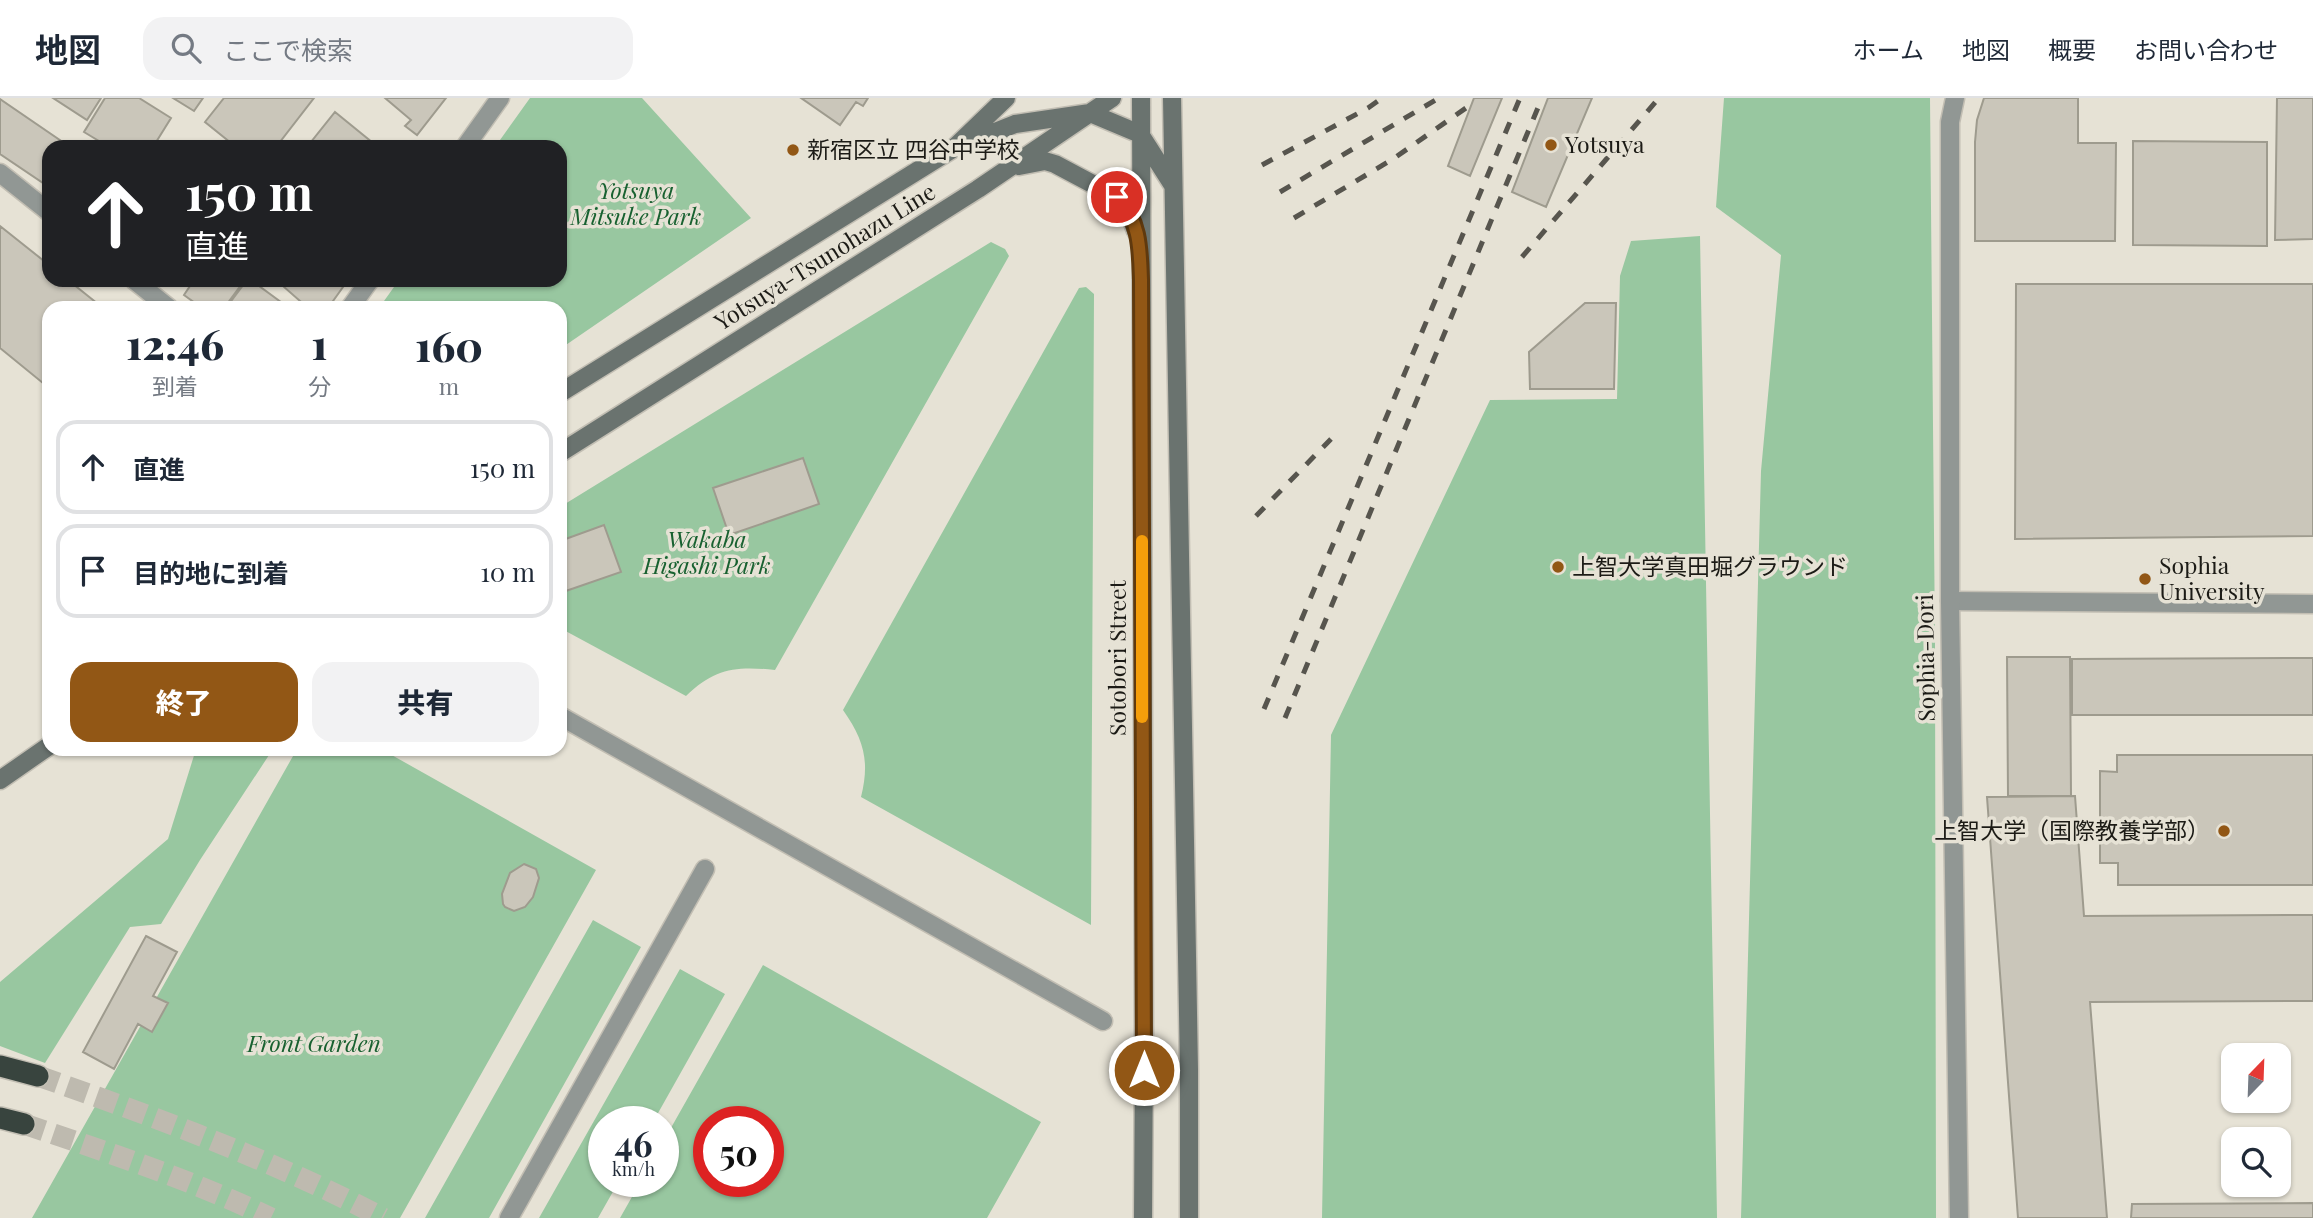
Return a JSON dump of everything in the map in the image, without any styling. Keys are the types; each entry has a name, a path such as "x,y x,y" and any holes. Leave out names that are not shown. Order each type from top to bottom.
{"highway":[{"path":"0,1066 38,1076"},
{"path":"0,1118 24,1124"}],"main road":[{"name":"Yotsuya-Tsunohazu Line","path":"567,389 954,148 1006,98"},
{"name":"Yotsuya-Tsunohazu Line","path":"567,449 1008,168 1112,98"},
{"name":"Sotobori Street","path":"1141,98 1143,1218"},
{"path":"1172,98 1189,1070 1189,1218"},
{"path":"954,148 1015,124 1090,113 1140,134 1173,185"},
{"path":"1008,168 1045,161 1117,197 1127,207 1140,240"},
{"path":"0,780 42,751"}],"street":[{"path":"470,140 500,98"},
{"name":"Sophia-Dori","path":"1955,98 1950,122 1950,601 1959,1218"},
{"path":"0,173 42,206"},
{"path":"143,287 160,301"},
{"path":"1950,601 2313,604"},
{"path":"567,720 1103,1021"},
{"path":"509,1218 705,869"}],"green space":[{"name":"Yotsuya Mitsuke Park","path":"530,98 642,98 751,218 567,344 567,301 384,301 394,287 567,287 567,140 500,140"},
{"path":"1724,98 1930,98 1936,1218 1741,1218 1761,471 1781,255 1716,207"},
{"name":"上智大学真田堀グラウンド","path":"1700,236 1717,1218 1322,1218 1331,735 1490,400 1617,399 1620,276 1631,241"},
{"name":"Wakaba Higashi Park","path":"991,242 1005,249 1009,256 775,670 749,668 727,671 707,680 686,696 567,632 567,503"},
{"path":"1086,287 1094,294 1091,925 861,797 865,772 863,751 856,731 843,710 1079,288"},
{"path":"194,756 268,756 161,924 130,927 45,1063 0,1046 0,982 168,839"},
{"name":"Front Garden","path":"293,756 393,756 596,870 400,1218 32,1218"},
{"path":"593,920 641,947 489,1218 425,1218"},
{"path":"763,965 1041,1122 987,1218 620,1218 632,1197 679,1197 679,1114"},
{"path":"680,969 725,994 662,1106 602,1106"},
{"path":"588,1131 588,1197 610,1197 598,1218 539,1218"}],"building":[{"path":"53,98 101,98 87,120"},
{"path":"105,98 139,98 171,118 157,140 97,140 84,132"},
{"path":"173,98 203,98 194,111"},
{"path":"224,98 314,98 281,140 227,140 205,122"},
{"path":"385,98 446,98 417,135 405,126 411,120"},
{"path":"801,98 868,98 863,106 856,102 840,125"},
{"path":"1474,98 1502,98 1470,176 1448,166"},
{"name":"Yotsuya","path":"1548,98 1592,98 1546,207 1512,192"},
{"path":"1984,98 2078,98 2078,143 2116,143 2115,241 1975,241 1975,142 1977,120"},
{"path":"2277,98 2313,98 2313,239 2275,240"},
{"path":"0,99 60,140 42,140 42,182 0,154"},
{"path":"335,112 369,140 313,140"},
{"path":"2133,141 2267,142 2267,246 2133,245"},
{"path":"0,226 42,259 42,287 77,287 94,301 42,301 42,382 0,348"},
{"path":"2016,284 2313,284 2313,536 2015,539"},
{"path":"189,287 240,287 229,301 192,301 184,295"},
{"path":"242,287 260,287 280,301 231,301"},
{"path":"284,287 343,287 333,301 300,301"},
{"path":"1585,303 1616,303 1614,389 1530,389 1529,352"},
{"path":"803,458 819,504 729,535 713,488"},
{"path":"604,525 621,572 567,591 567,538"},
{"path":"2007,657 2070,657 2071,796 2008,796"},
{"path":"2313,658 2313,715 2072,715 2072,659"},
{"path":"2117,755 2313,755 2313,885 2118,885 2118,863 2100,863 2100,771 2117,772"},
{"path":"2075,796 2084,916 2313,915 2313,1001 2090,1002 2107,1218 2018,1218 1987,797"},
{"path":"524,864 536,869 539,878 533,897 525,907 514,911 505,907 502,894 510,873"},
{"path":"146,936 177,952 153,996 168,1003 152,1032 138,1024 114,1069 83,1052"},
{"path":"2313,1203 2313,1218 2131,1218 2132,1204"}],"tunnel":[{"path":"38,1076 256,1158 383,1218"},
{"path":"24,1124 180,1179 271,1218"}],"railway":[{"path":"1262,165 1382,98"},
{"path":"1280,192 1439,98"},
{"path":"1264,709 1520,98"},
{"path":"1285,718 1542,98"},
{"path":"1522,257 1659,98"},
{"path":"1294,218 1393,159 1466,108"},
{"path":"1256,516 1331,439"}],"slow traffic":[{"path":"1142,541 1142,717"}],"place":[{"name":"Yotsuya","path":"1551,145"},
{"name":"新宿区立 四谷中学校","path":"793,150"},
{"name":"上智大学真田堀グラウンド","path":"1558,567"},
{"name":"Sophia University","path":"2145,579"},
{"name":"上智大学（国際教養学部）","path":"2224,831"}],"route":[{"path":"1117,197 1127,207 1140,240 1144,1070"}]}
